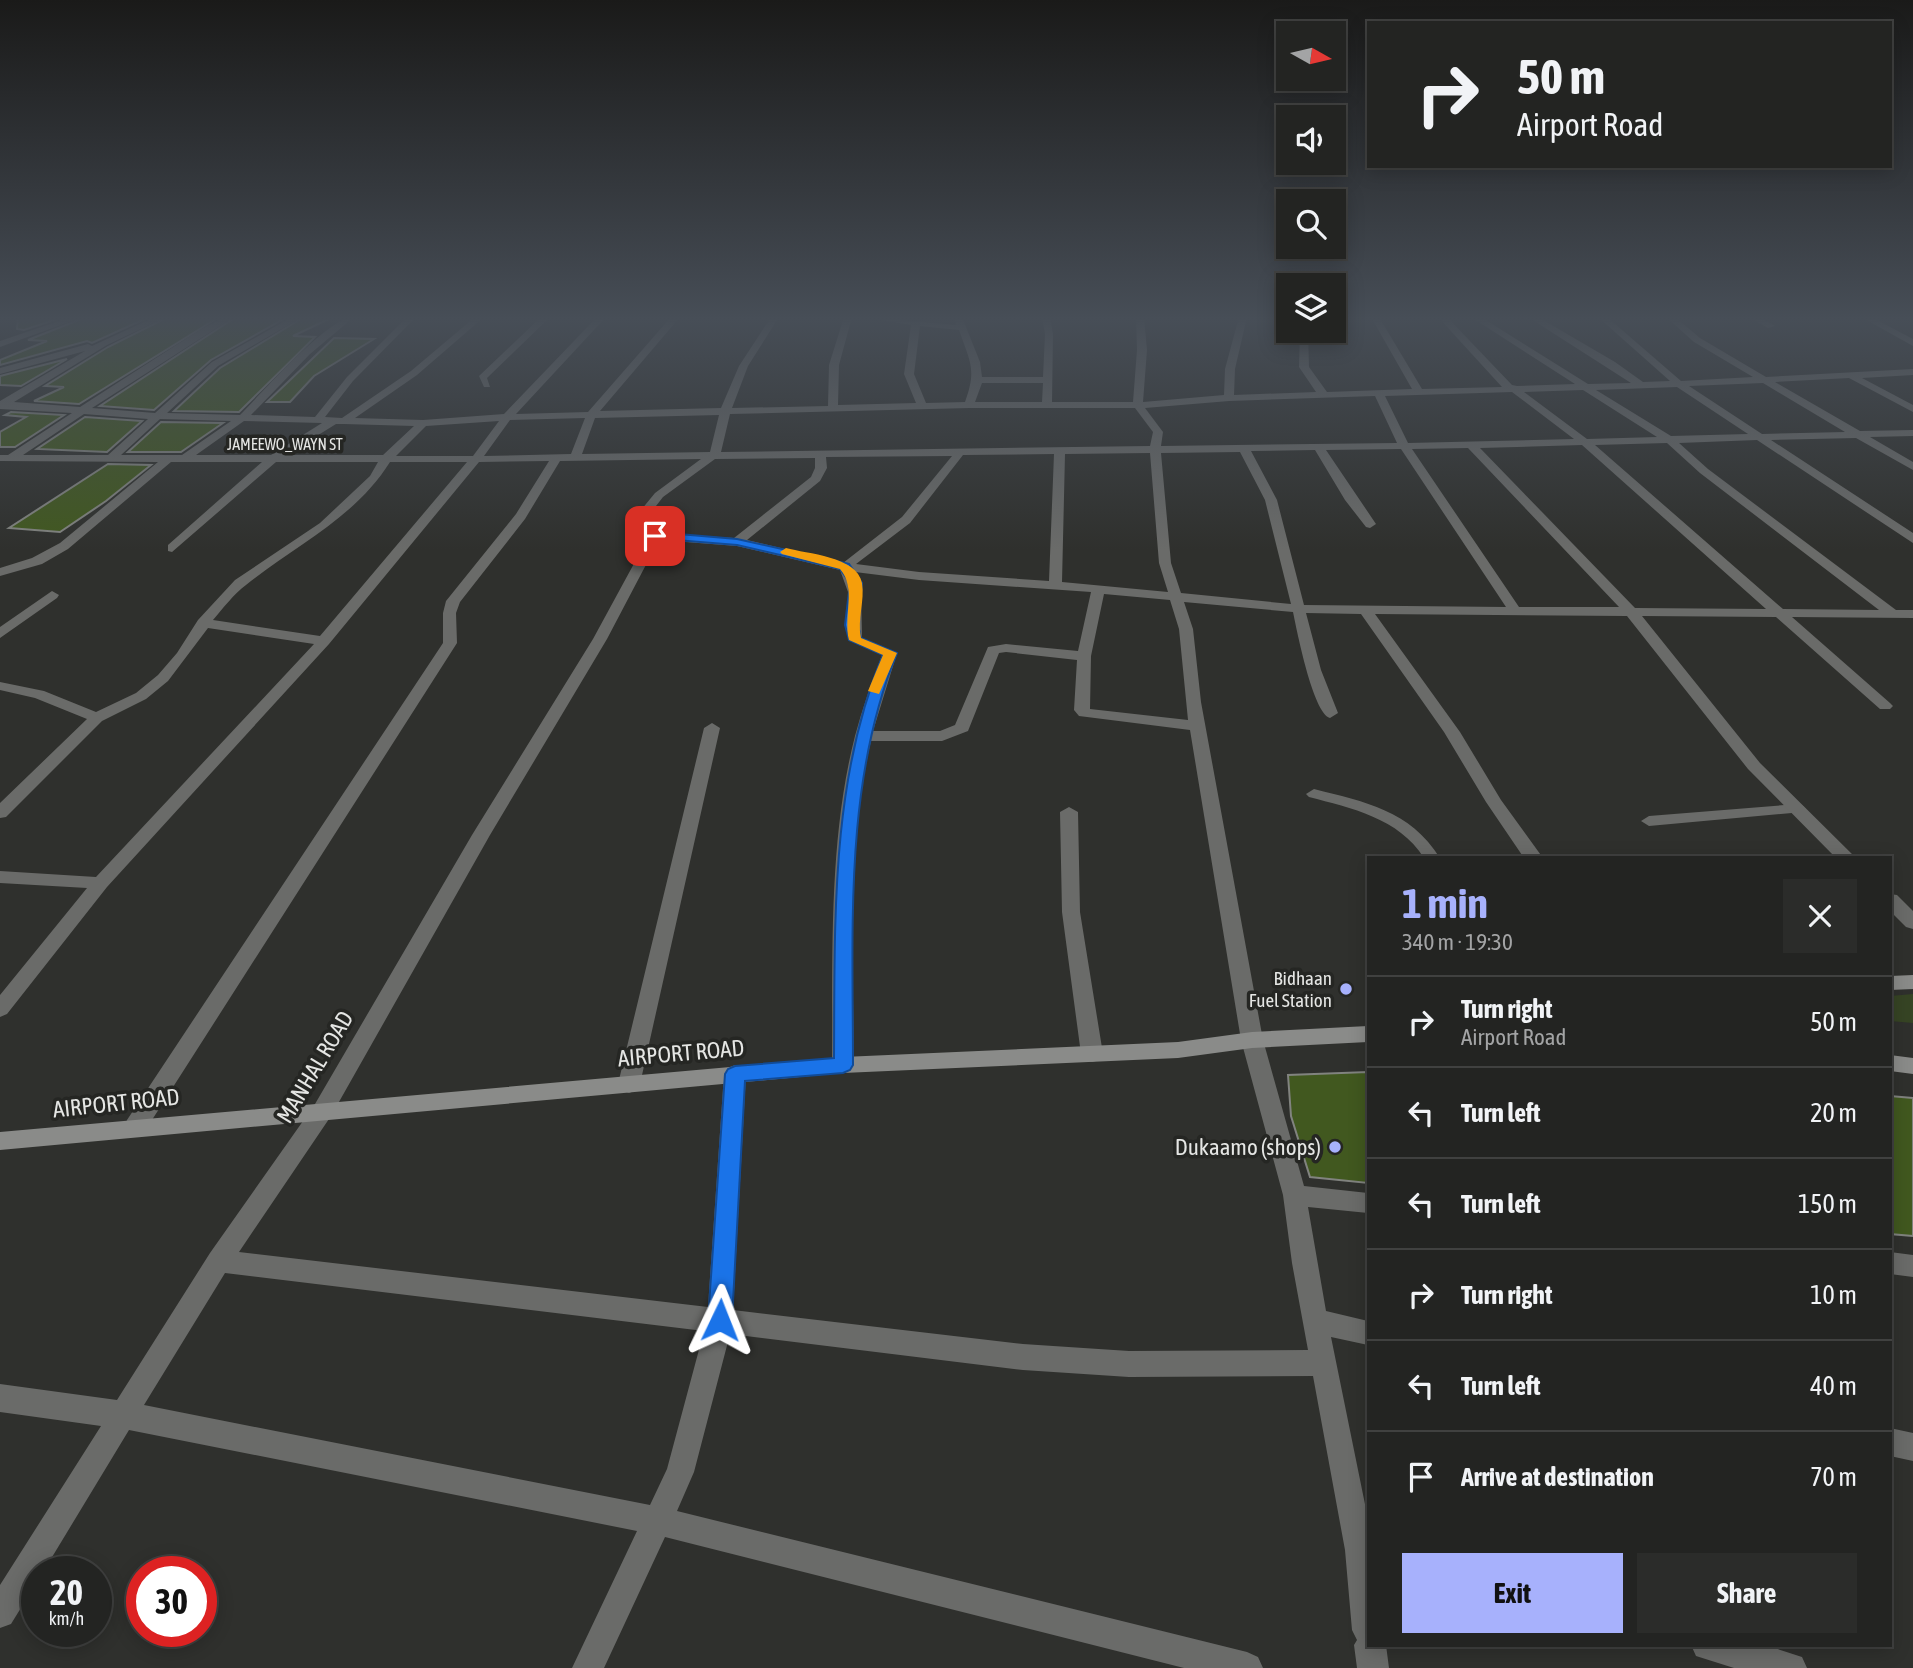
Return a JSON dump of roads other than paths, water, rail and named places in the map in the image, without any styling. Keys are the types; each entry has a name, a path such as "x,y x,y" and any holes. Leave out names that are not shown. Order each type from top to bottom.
{"main road":[{"path":"1892,983 1913,982"},
{"name":"AIRPORT ROAD","path":"0,1140 843,1065 1178,1050 1252,1040 1367,1034"},
{"path":"1892,1063 1913,1066"}],"street":[{"path":"1,405 18,395"},
{"path":"3,460 83,412 106,395"},
{"path":"111,458 180,395"},
{"path":"182,460 244,416 265,395"},
{"path":"318,420 338,395"},
{"path":"172,548 271,460 380,395"},
{"path":"0,1009 101,883 324,641 529,395"},
{"path":"576,456 591,415 608,395"},
{"path":"729,395 715,454 651,504 643,515 645,525 655,536 737,542 845,567 919,576 1055,585 1299,609 1633,614 1913,614"},
{"path":"833,395 833,410"},
{"path":"918,395 923,407"},
{"path":"969,405 973,395"},
{"path":"1047,395 1047,406"},
{"path":"1139,395 1138,405 1158,432 1155,450 1165,563 1186,629 1198,726 1252,1040 1295,1195 1304,1264 1364,1551 1367,1610"},
{"path":"1,405 155,416 244,416 423,424 508,417 723,414 969,405 1138,405 1229,398 1356,395"},
{"path":"1379,395 1404,446 1516,612"},
{"path":"1520,395 1586,443 1885,706"},
{"path":"1600,395 1671,441 1704,471 1894,614"},
{"path":"1695,395 1913,539"},
{"path":"1790,395 1913,467"},
{"path":"1887,395 1913,409"},
{"path":"0,813 97,718 141,696 163,678 182,656 203,623 240,583 324,526 374,478 387,459 423,424"},
{"name":"JAMEEWO_WAYN ST","path":"3,460 476,459 1155,450 1586,443 1913,433"},
{"path":"1471,445 1633,614 1754,766 1845,856"},
{"path":"1243,447 1271,500 1314,670 1330,713"},
{"path":"1318,447 1350,500 1370,524"},
{"path":"845,567 906,520 961,451"},
{"path":"1055,585 1060,451"},
{"path":"737,542 816,479 821,468 820,453"},
{"path":"135,1127 450,643 452,636 447,613 453,601 521,516 558,457"},
{"path":"0,572 37,561 64,547 167,460"},
{"name":"MANHAL ROAD","path":"0,1613 219,1261 323,1110 481,835 600,639 655,536"},
{"path":"843,1065 844,931 849,821 873,694 890,653 855,640 852,625 856,583 845,567"},
{"path":"1098,589 1084,656 1084,713 1198,726"},
{"path":"0,634 52,595"},
{"path":"1367,611 1452,732 1494,803 1533,856"},
{"path":"203,623 324,641"},
{"path":"863,736 942,736 962,728 993,650 1084,656"},
{"path":"0,686 39,694 97,718"},
{"path":"629,1084 712,728"},
{"path":"1069,812 1071,912 1092,1054"},
{"path":"0,877 101,883"},
{"path":"1892,902 1913,922"},
{"path":"588,1668 680,1472 720,1320 735,1074"},
{"path":"1295,1195 1367,1203"},
{"path":"219,1261 1023,1357 1129,1364 1324,1363"},
{"path":"1892,1263 1913,1266"},
{"path":"1316,1321 1367,1332"},
{"path":"0,1398 124,1415 658,1521 1247,1668"},
{"path":"1892,1442 1913,1447"},
{"path":"1370,1647 1373,1668"},
{"path":"1714,1647 1791,1668"}],"lane":[{"path":"1314,794 1373,810 1405,828 1428,848 1431,856"},
{"path":"1649,821 1798,810"}],"place":[{"name":"Bidhaan Fuel Station","path":"1346,989"},
{"name":"Dukaamo (shops)","path":"1335,1147"}]}
